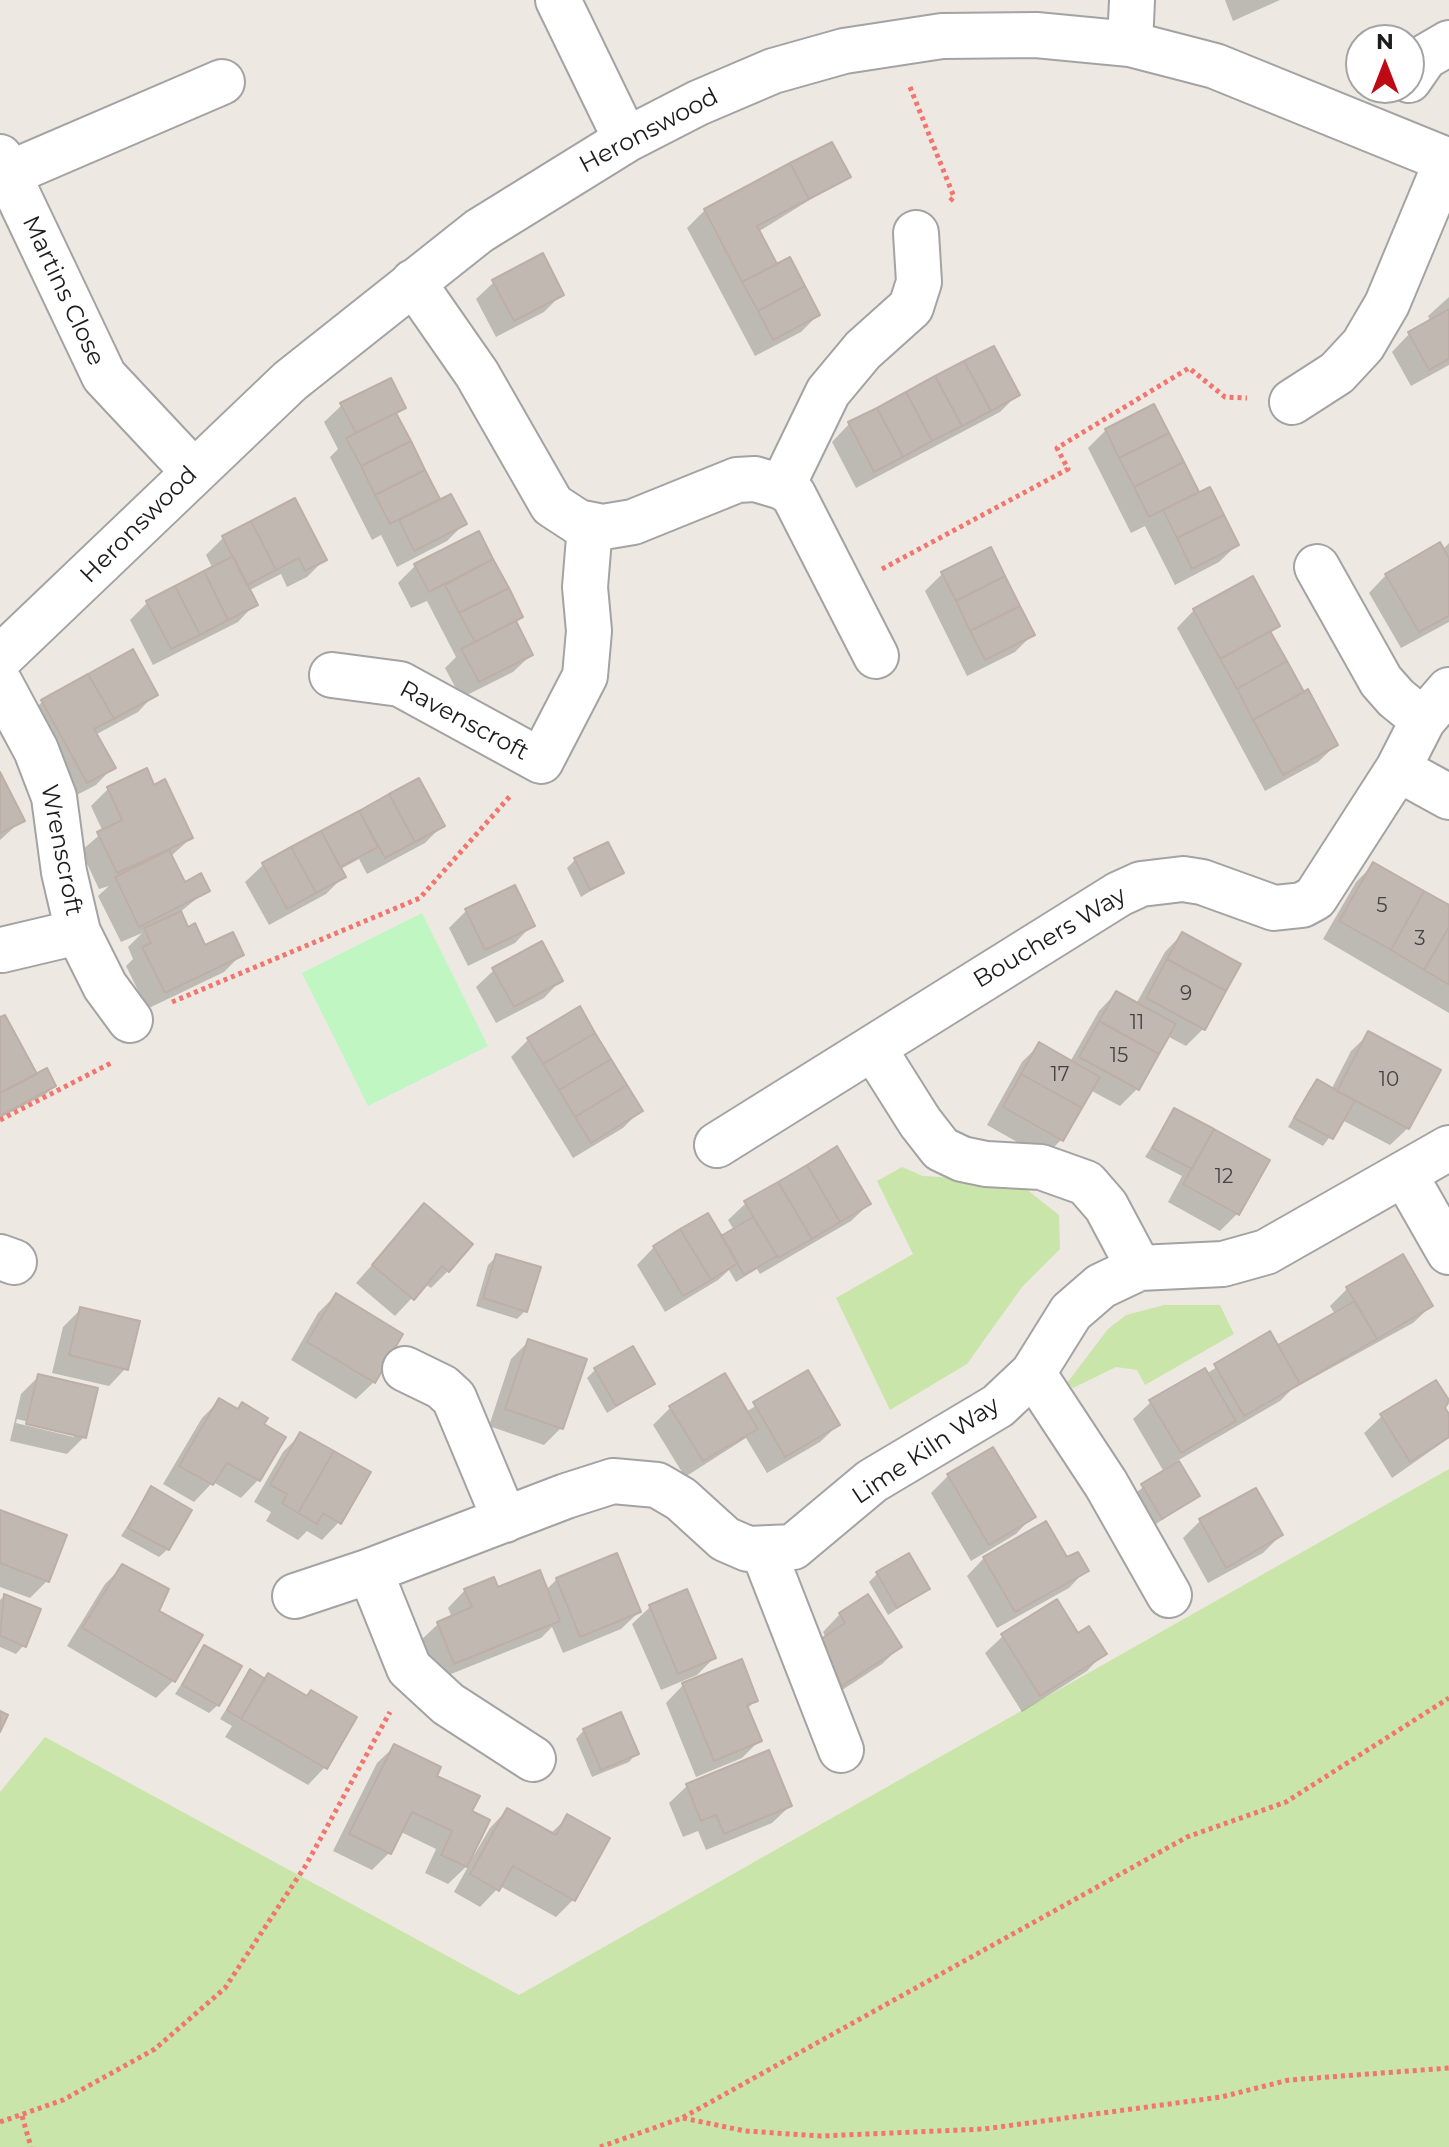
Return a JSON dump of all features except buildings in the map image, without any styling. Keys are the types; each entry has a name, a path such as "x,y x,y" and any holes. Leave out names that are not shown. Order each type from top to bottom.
{"street":[{"path":"558,0 626,140"},
{"path":"1130,44 1132,0"},
{"name":"Heronswood","path":"0,658 80,585 193,471 290,381 479,231 626,140 698,103 773,71 892,41 991,34 1130,44 1215,66 1448,161"},
{"path":"1425,57 1449,43"},
{"name":"Martins Close","path":"193,471 104,376 4,165 222,82"},
{"path":"1386,134 1398,104"},
{"path":"1292,402 1345,367 1369,336 1387,304 1448,161"},
{"path":"782,487 828,392 863,350 911,307 919,282 916,233"},
{"path":"413,282 477,374 552,505 565,516 590,526 633,522 737,480 755,479 782,487 793,494 876,656"},
{"name":"Ravenscroft","path":"332,675 400,684 541,761 585,676 589,631 585,587 590,526"},
{"name":"Bouchers Way","path":"717,1145 1119,894 1141,884 1183,879 1274,908 1302,905 1325,887 1436,705 1381,681 1317,567"},
{"name":"Wrenscroft","path":"0,683 22,721 54,797 64,872 78,932 105,986 130,1020"},
{"path":"1398,769 1449,797"},
{"name":"Wrenscroft","path":"2,950 78,932"},
{"path":"874,1049 920,1122 941,1149 962,1159 986,1164 1041,1167 1086,1183 1106,1206 1139,1268"},
{"name":"Lime Kiln Way","path":"295,1596 613,1481 642,1481 681,1499 725,1539 763,1550 793,1547 872,1481 998,1406 1033,1373 1071,1312 1101,1286 1139,1268 1223,1264 1266,1252 1449,1148"},
{"path":"1405,1175 1449,1252"},
{"path":"405,1369 442,1387 454,1398 505,1520"},
{"path":"1033,1373 1106,1484 1169,1595"},
{"path":"763,1550 841,1750"},
{"path":"370,1571 409,1668 448,1704 533,1759"}],"path":[{"path":"892,41 954,197 916,233"},
{"path":"843,589 1068,469 1057,448 1189,368 1225,397 1292,402"},
{"path":"0,1120 121,1058 130,1020 420,898 541,761"},
{"path":"0,2122 63,2100 155,2049 225,1988 260,1940 353,1784 409,1668"},
{"path":"600,2147 682,2118 1187,1837 1286,1802 1449,1698"},
{"path":"682,2118 745,2131 821,2136 984,2129 1221,2097 1289,2080 1449,2068"},
{"path":"22,2116 31,2147"}],"green space":[{"path":"422,913 488,1046 368,1106 302,973"},
{"path":"902,1167 923,1176 1016,1181 1059,1215 1060,1249 1022,1287 967,1364 890,1410 836,1298 913,1254 877,1181"},
{"path":"1164,1305 1220,1305 1234,1334 1145,1385 1137,1370 1116,1367 1073,1388 1067,1383 1108,1329 1126,1315"},
{"path":"1449,1469 1449,2147 0,2147 0,1792 45,1737 519,1995"}]}
